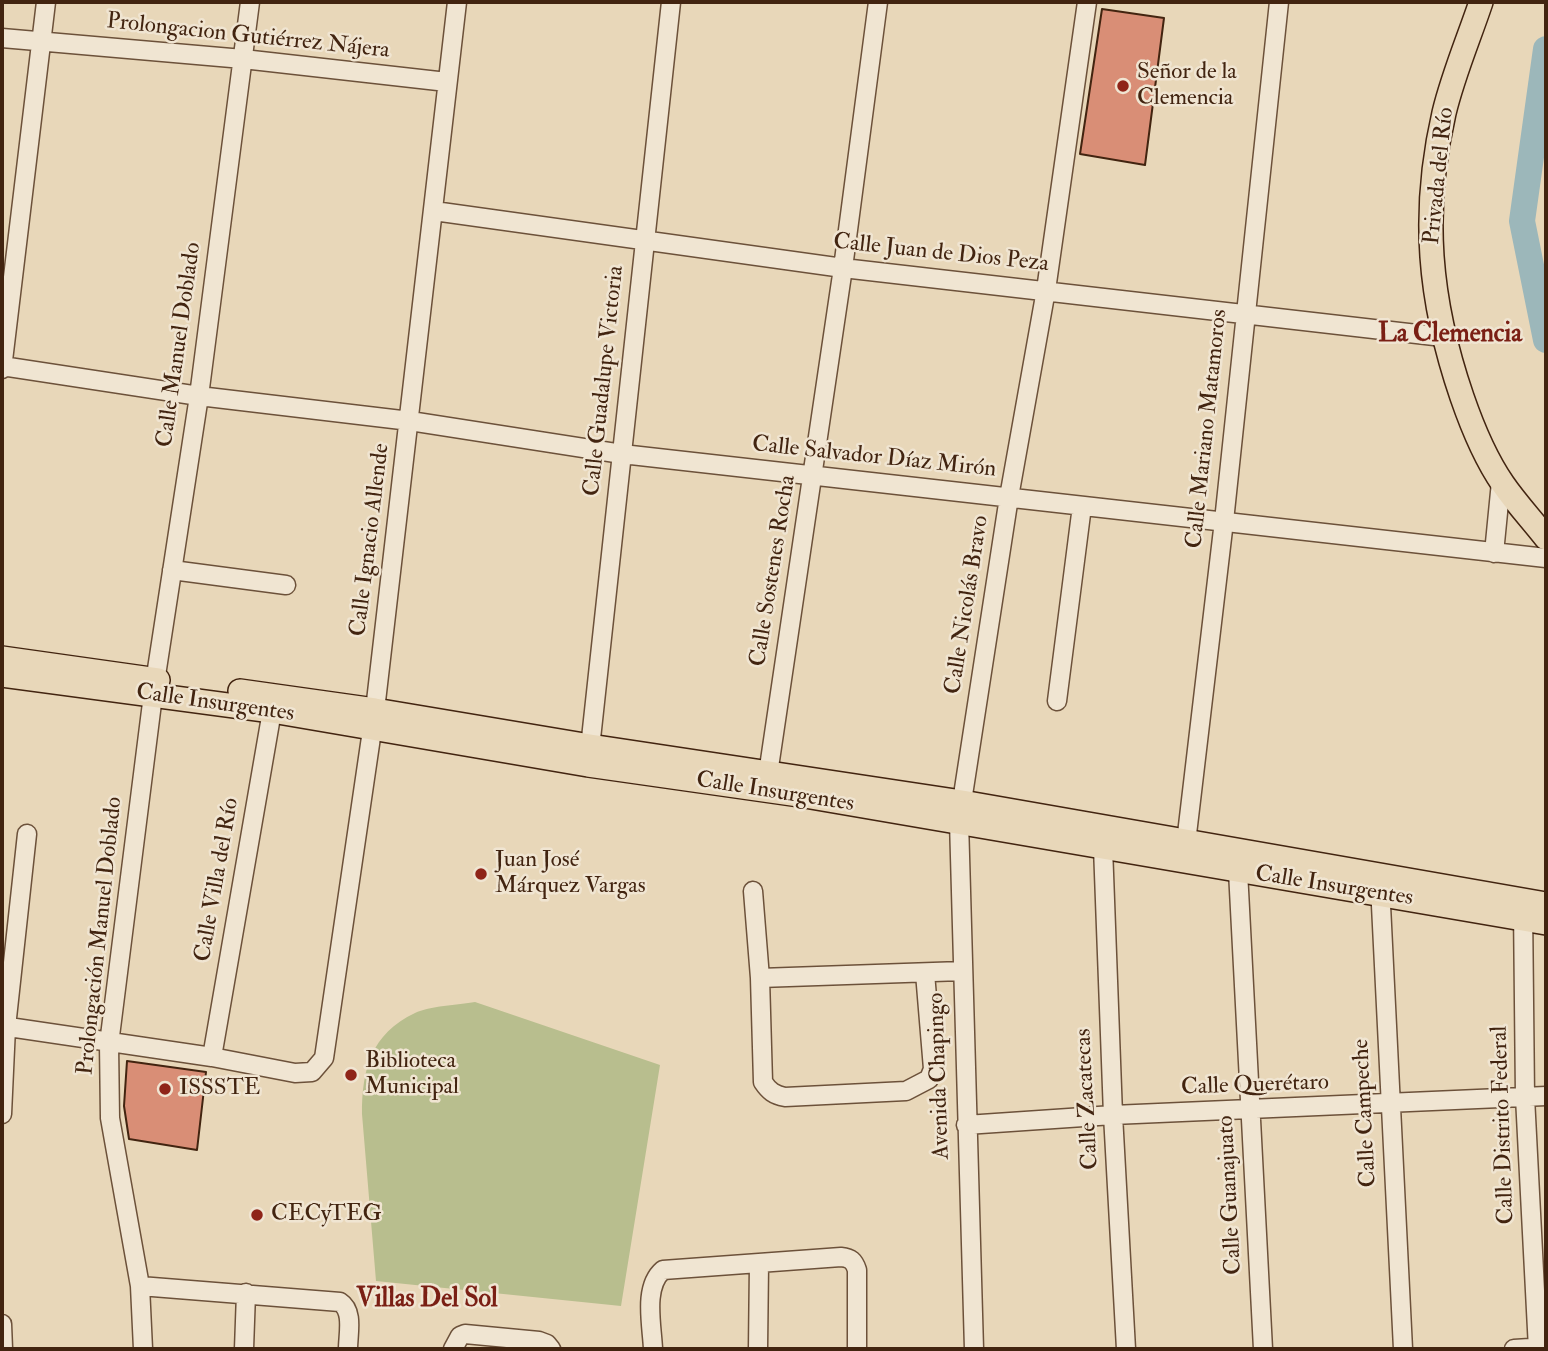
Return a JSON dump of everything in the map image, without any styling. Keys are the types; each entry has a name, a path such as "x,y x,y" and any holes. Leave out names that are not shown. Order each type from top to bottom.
{"main road":[{"name":"Privada del Río","path":"1481,2 1444,113 1436,164 1430,246 1431,271 1443,337 1472,426 1502,482 1546,538"},
{"name":"Calle Insurgentes","path":"2,658 272,711 374,719"},
{"name":"Calle Insurgentes","path":"2,675 154,687 374,719 589,755 960,811 1103,847 1185,851 1238,871 1381,884"},
{"name":"Calle Insurgentes","path":"589,755 768,774 960,811 1523,909 1546,923"},
{"name":"Calle Insurgentes","path":"1523,909 1546,904"}],"street":[{"path":"2,367 46,2"},
{"name":"Calle Manuel Doblado","path":"154,687 198,396 250,2"},
{"name":"Calle Ignacio Allende","path":"212,1058 307,1074 318,1068 324,1058 374,719 457,2"},
{"name":"Calle Guadalupe Victoria","path":"589,755 671,2"},
{"name":"Calle Sostenes Rocha","path":"768,774 843,268 878,2"},
{"name":"Calle Nicolás Bravo","path":"960,811 1009,497 1046,290 1087,2"},
{"name":"Calle Mariano Matamoros","path":"1185,851 1224,521 1279,2"},
{"name":"Prolongacion Gutiérrez Nájera","path":"2,38 243,59 447,82"},
{"name":"Calle Juan de Dios Peza","path":"434,211 843,268 1443,337"},
{"name":"Calle Salvador Díaz Mirón","path":"2,367 198,396 410,421 622,454 1546,558"},
{"path":"1494,553 1502,482"},
{"path":"1057,701 1082,506"},
{"path":"172,570 286,585"},
{"name":"Prolongación Manuel Doblado","path":"142,1349 141,1286 110,1118 109,1044 154,687"},
{"name":"Calle Villa del Río","path":"212,1058 272,711"},
{"name":"Avenida Chapingo","path":"960,811 966,1125 974,1349"},
{"path":"2,1114 4,1027 27,834"},
{"name":"Calle Zacatecas","path":"1103,847 1113,1115 1126,1349"},
{"name":"Calle Guanajuato","path":"1238,871 1263,1349"},
{"name":"Calle Campeche","path":"1381,884 1389,1105 1403,1349"},
{"path":"753,891 760,978 763,1082 768,1090 776,1095 785,1097 906,1091 929,1079 933,1069 925,973"},
{"name":"Calle Distrito Federal","path":"1523,909 1525,1097 1541,1348"},
{"path":"760,978 962,971"},
{"path":"4,1027 212,1058"},
{"name":"Calle Querétaro","path":"966,1125 1113,1115 1389,1105 1546,1096"},
{"path":"653,1349 652,1286 657,1275 663,1270 673,1267 760,1264 841,1257 854,1262 857,1270 857,1349"},
{"path":"758,1349 760,1264"},
{"path":"141,1286 333,1302 346,1306 349,1314 348,1349"},
{"path":"244,1349 246,1293"},
{"path":"2,1324 3,1349"},
{"path":"453,1349 460,1336 465,1334 539,1341 551,1349"},
{"path":"1514,1349 1541,1348"}],"green space":[{"path":"475,1002 660,1065 621,1306 376,1281 362,1114 367,1068 379,1042 400,1022 428,1009"}],"building":[{"name":"Señor de la Clemencia","path":"1102,9 1164,18 1145,165 1080,154"},
{"name":"ISSSTE","path":"127,1061 206,1072 197,1150 129,1139 124,1106"}],"waterway":[{"path":"1546,49 1522,221 1546,340"}],"place":[{"name":"Señor de la Clemencia","path":"1123,86"},
{"name":"Juan José Márquez Vargas","path":"481,874"},
{"name":"Biblioteca Municipal","path":"351,1075"},
{"name":"ISSSTE","path":"165,1089"},
{"name":"CECyTEG","path":"257,1215"}],"district":[{"name":"La Clemencia","path":"1450,335"},
{"name":"Villas Del Sol","path":"427,1300"}]}
